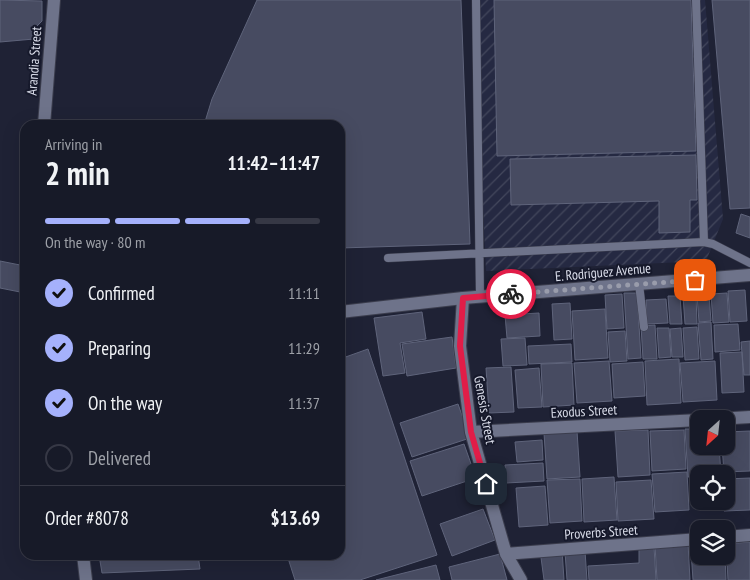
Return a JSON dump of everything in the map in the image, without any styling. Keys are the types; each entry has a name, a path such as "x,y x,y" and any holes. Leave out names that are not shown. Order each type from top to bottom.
{"street":[{"name":"Arandia Street","path":"44,120 54,0"},
{"name":"E. Rodriguez Avenue","path":"345,311 463,298 750,275"},
{"name":"Genesis Street","path":"463,298 460,346 471,432 506,554 521,580"},
{"path":"735,418 750,417"},
{"name":"Exodus Street","path":"471,432 690,420"},
{"path":"735,536 750,535"},
{"name":"Proverbs Street","path":"506,554 690,540"},
{"path":"84,560 86,580"}],"lane":[{"path":"476,0 480,297"},
{"path":"696,0 704,242"},
{"path":"388,258 704,242 713,244 750,263"},
{"path":"639,284 644,327"}],"shaded area":[{"path":"473,0 705,0 723,219 706,261 486,271"}],"building":[{"path":"0,0 42,1 42,21 35,28 34,39 0,42"},
{"path":"257,0 461,0 470,244 345,248 345,120 206,120 212,99"},
{"path":"494,0 691,0 696,151 497,156"},
{"path":"712,0 750,0 750,208 730,209"},
{"path":"696,155 697,200 690,200 690,232 659,233 659,201 511,205 510,159"},
{"path":"741,214 750,217 750,238 736,233"},
{"path":"0,261 20,265 20,292 0,288"},
{"path":"745,290 747,321 730,322 728,291"},
{"path":"624,293 637,293 641,358 628,359"},
{"path":"727,293 729,322 713,323 711,294"},
{"path":"622,294 624,328 607,329 605,295"},
{"path":"696,295 697,324 685,324 683,296"},
{"path":"709,295 711,321 699,322 697,296"},
{"path":"668,296 680,296 682,324 670,324"},
{"path":"666,299 668,323 647,324 646,300"},
{"path":"570,303 572,339 554,340 552,304"},
{"path":"605,309 608,358 575,360 572,311"},
{"path":"422,312 426,339 400,343 405,373 383,376 374,318"},
{"path":"539,313 540,336 507,338 505,315"},
{"path":"711,322 713,359 701,360 698,323"},
{"path":"738,324 740,350 715,352 714,325"},
{"path":"655,325 657,359 643,359 641,326"},
{"path":"697,327 699,359 685,360 683,328"},
{"path":"657,328 669,328 671,357 659,358"},
{"path":"681,328 683,357 672,357 670,329"},
{"path":"625,331 627,361 610,362 608,332"},
{"path":"452,337 456,368 407,376 402,344"},
{"path":"525,338 527,365 503,366 501,339"},
{"path":"750,341 750,375 744,375 741,342"},
{"path":"571,344 572,362 529,364 528,346"},
{"path":"368,349 437,555 360,580 295,580 289,560 345,560 345,357"},
{"path":"742,352 744,392 722,393 720,353"},
{"path":"679,359 681,403 647,405 645,361"},
{"path":"609,361 612,401 577,403 574,363"},
{"path":"715,361 717,400 683,402 680,363"},
{"path":"643,362 645,396 614,398 612,364"},
{"path":"572,363 574,405 543,407 541,364"},
{"path":"511,367 514,412 489,413 486,368"},
{"path":"539,368 542,407 518,408 515,370"},
{"path":"458,404 470,438 412,457 400,423"},
{"path":"685,429 690,429 690,455 720,455 720,465 690,465 690,477 688,477"},
{"path":"648,430 650,475 618,477 615,431"},
{"path":"684,430 686,469 652,471 650,431"},
{"path":"577,431 580,477 547,479 544,433"},
{"path":"750,431 750,471 735,472 735,465 723,465 723,455 735,455 735,432"},
{"path":"542,440 543,460 517,462 515,442"},
{"path":"464,444 476,478 422,496 410,461"},
{"path":"543,463 544,481 506,483 505,465"},
{"path":"687,472 689,510 655,512 652,474"},
{"path":"614,477 617,520 584,522 582,479"},
{"path":"750,478 750,510 724,511 735,510 735,479"},
{"path":"580,479 582,521 550,523 547,480"},
{"path":"651,480 654,519 618,521 616,482"},
{"path":"545,486 548,525 519,527 516,488"},
{"path":"483,509 495,540 452,556 440,524"},
{"path":"750,542 750,580 728,580 727,565 735,565 735,543"},
{"path":"688,543 690,580 657,580 655,545"},
{"path":"654,547 656,580 589,580 588,566 639,563 639,548"},
{"path":"562,549 564,580 544,580 540,550"},
{"path":"585,551 587,580 567,580 565,552"},
{"path":"500,554 507,580 452,580 449,567"},
{"path":"100,560 199,560 200,569 102,573"},
{"path":"436,565 440,580 376,580"},
{"path":"692,565 725,565 726,580 693,580"}],"way so far":[{"path":"511,294 695,280"}],"route":[{"path":"486,484 471,432 460,346 463,298 511,294"}]}
